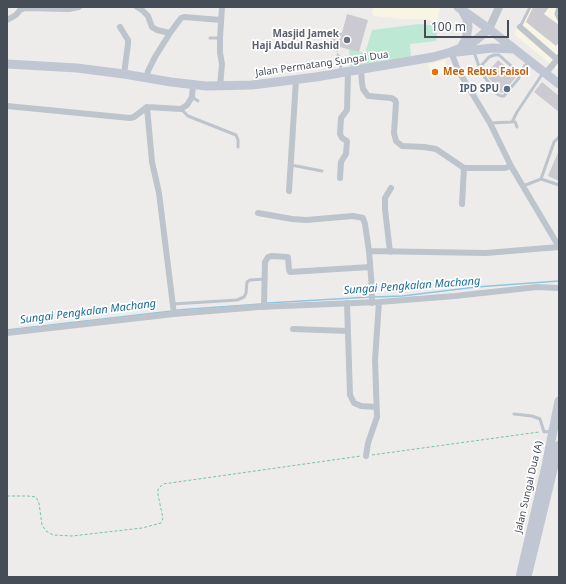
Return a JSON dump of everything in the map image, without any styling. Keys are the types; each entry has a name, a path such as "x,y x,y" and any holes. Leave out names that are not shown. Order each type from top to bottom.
{"main road":[{"path":"461,9 559,84"},
{"path":"461,9 467,19 468,27 466,39 461,48"},
{"name":"Jalan Permatang Sungai Dua","path":"7,64 77,68 193,84 220,86 252,85 345,73 433,57 461,48 476,40 489,29"},
{"path":"451,52 492,48 515,50"},
{"name":"Jalan Sungai Dua (A)","path":"527,577 546,499 553,487 553,431 559,401"},
{"name":"Jalan Sungai Dua (A)","path":"520,577 553,472 559,448"}],"street":[{"path":"7,20 25,8 69,9 79,7"},
{"path":"136,7 148,16 152,26 157,30 170,33"},
{"path":"220,86 222,64 220,38 222,7"},
{"path":"489,29 498,7"},
{"path":"147,78 148,71 155,57 170,33 184,17 221,20"},
{"path":"120,27 127,37 128,44 124,74"},
{"path":"520,27 558,59 545,73"},
{"path":"369,251 486,253 559,247 511,166 490,123 458,70 451,52"},
{"path":"361,70 363,89 368,96 391,98 395,100 394,133 399,144 402,146 436,149 464,168 505,168 511,166"},
{"path":"340,178 341,162 346,154 348,141 342,138 340,134 341,118 347,110 345,73"},
{"path":"290,191 296,80"},
{"path":"7,106 130,118 134,117 147,107 181,109 187,105 192,97 193,84"},
{"path":"147,107 152,162 159,194 174,314"},
{"path":"462,204 464,168"},
{"path":"390,252 385,198 391,188"},
{"path":"258,213 306,220 363,218 369,251 372,302"},
{"path":"264,307 265,262 268,257 288,257 288,270 290,272 370,267"},
{"path":"7,333 174,314 264,307 379,302 455,296 537,287 559,288"},
{"path":"366,456 368,443 377,417 375,360 379,302"},
{"path":"347,303 350,395 354,403 362,406 376,407"},
{"path":"293,329 348,331"}],"lane":[{"path":"520,27 530,7"},
{"path":"558,7 556,14 559,20"},
{"path":"210,38 220,38"},
{"path":"473,51 481,72 497,94 501,96 504,96 519,78 519,73 529,60"},
{"path":"338,55 345,73"},
{"path":"480,67 489,57 494,55 499,56 519,73"},
{"path":"513,121 517,112 545,73"},
{"path":"192,97 198,101"},
{"path":"181,109 188,116 236,136 238,140 238,147"},
{"path":"490,123 513,121"},
{"path":"513,121 517,127"},
{"path":"541,179 554,142 559,137"},
{"path":"291,165 322,171"},
{"path":"523,186 541,179 559,185"},
{"path":"173,304 237,300 244,297 247,282 250,280 264,279"},
{"path":"514,414 532,416 540,419 544,432 553,431"}],"path":[{"path":"7,496 36,497 39,503 42,525 46,531 53,535 72,536 142,528 161,523 163,518 158,488 163,484 544,432"}],"shaded area":[{"path":"374,7 440,7 438,22 425,19 402,19 374,16 372,12"},
{"path":"528,7 559,7 559,71 514,34"},
{"path":"445,60 447,72 432,78 428,64"}],"green space":[{"path":"419,24 438,26 436,41 410,44 411,57 350,68 349,49 365,53 372,30"}],"building":[{"path":"533,7 549,7 544,14 559,25 559,42 556,46 526,22"},
{"name":"Masjid Jamek Haji Abdul Rashid","path":"347,14 368,20 359,52 340,47 338,52 328,49 333,31 342,33"},
{"path":"498,60 516,75 503,93 499,92 486,74"},
{"path":"542,82 559,96 559,112 534,92"},
{"path":"559,150 559,181 548,176"}],"waterway":[{"name":"Sungai Pengkalan Machang","path":"374,297 402,296 476,287 559,281"},
{"name":"Sungai Pengkalan Machang","path":"267,303 370,297"},
{"name":"Sungai Pengkalan Machang","path":"177,310 261,304"},
{"name":"Sungai Pengkalan Machang","path":"7,330 172,311"}],"place":[{"name":"Masjid Jamek Haji Abdul Rashid","path":"347,40"},
{"name":"Mee Rebus Faisol","path":"435,72"},
{"name":"IPD SPU","path":"507,89"}]}
